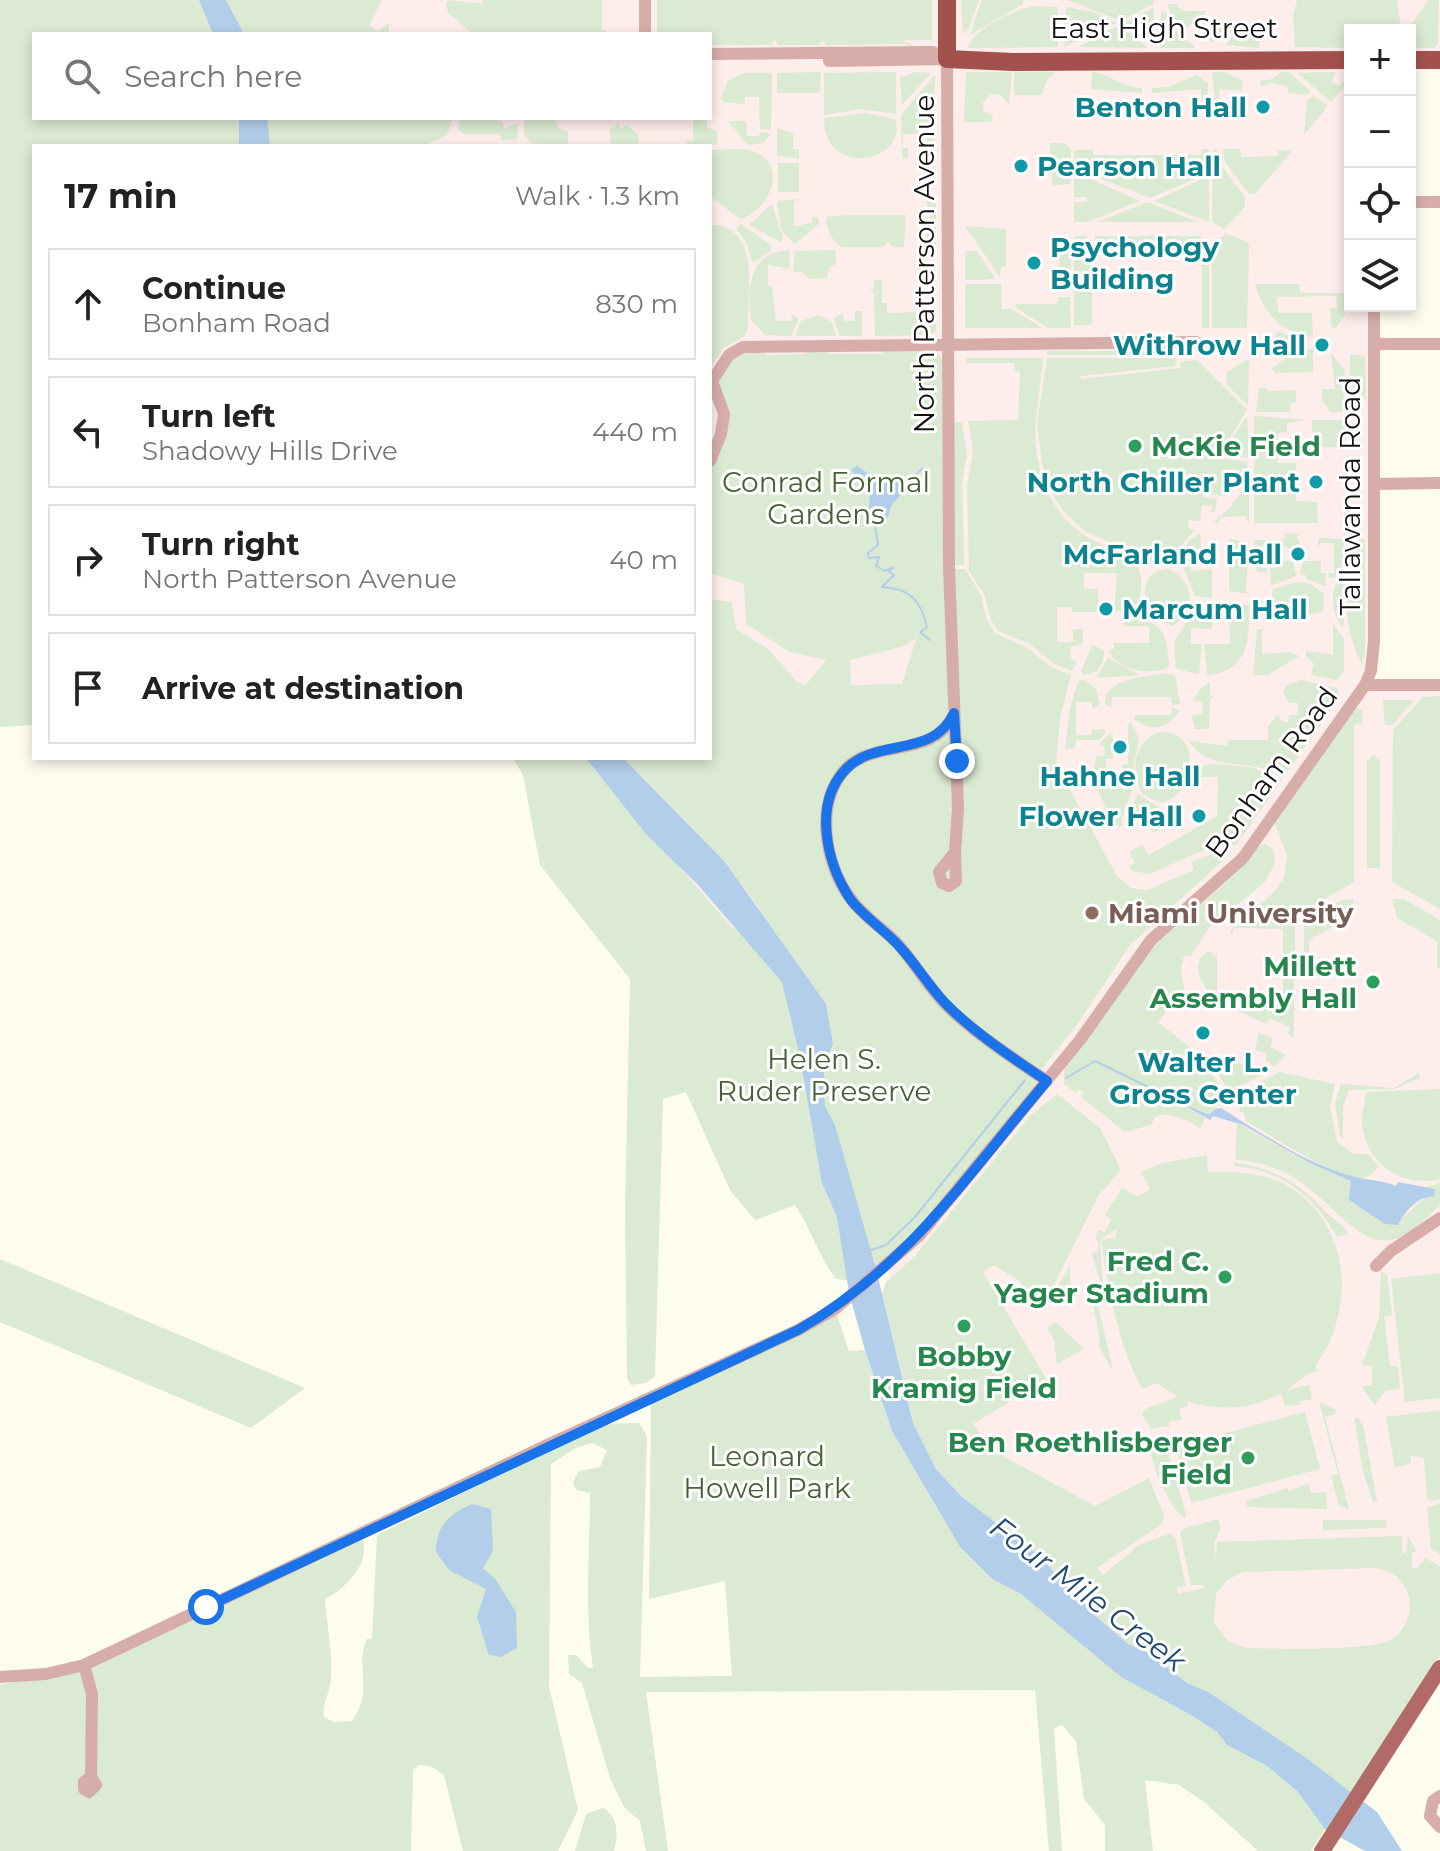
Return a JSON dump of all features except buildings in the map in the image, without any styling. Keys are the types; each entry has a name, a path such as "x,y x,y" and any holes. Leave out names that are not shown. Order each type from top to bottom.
{"highway":[{"path":"947,0 947,59"},
{"name":"East High Street","path":"947,59 996,59 1013,55 1313,56 1341,60"},
{"path":"1416,60 1440,60"}],"main road":[{"path":"1324,1848 1440,1668"}],"street":[{"path":"645,0 645,32"},
{"name":"East High Street","path":"712,54 933,52 947,59"},
{"name":"East High Street","path":"712,61 947,59"},
{"name":"North Patterson Avenue","path":"947,59 949,567 958,808 955,852"},
{"path":"1416,202 1440,202"},
{"name":"Tallawanda Road","path":"1365,685 1371,671 1374,641 1374,312"},
{"path":"712,380 729,355 743,347 1196,342"},
{"path":"1374,344 1440,344"},
{"path":"712,384 724,414 721,434 712,456"},
{"path":"1374,484 1440,483"},
{"path":"1365,685 1440,685"},
{"name":"Bonham Road","path":"0,1677 46,1674 84,1665 555,1441 784,1337 842,1303 883,1271 919,1236 1047,1081 1151,940 1243,858 1365,685"},
{"path":"954,713 939,734 923,743 865,755 841,773 828,810 829,852 852,901 889,934 946,1004 1047,1081"},
{"path":"1376,1266 1391,1251 1440,1218"},
{"path":"84,1665 92,1694 91,1777"},
{"path":"1440,1796 1433,1801 1430,1816 1440,1827"}],"shaded area":[{"name":"Miami University","path":"209,0 1440,0 1440,60 1416,61 1416,24 1344,24 1344,312 1374,312 1374,688 1440,685 1440,1668 1366,1783 953,1466 887,1268 608,760 712,760 712,144 252,144 251,120 712,120 712,32 230,32"}],"green space":[{"path":"0,0 382,0 369,26 378,31 389,23 389,32 32,32 32,120 452,120 447,135 427,144 32,144 32,725 0,727"},
{"path":"450,0 482,4 483,0 602,0 602,29 608,32 471,32 448,13 446,3"},
{"path":"657,0 932,0 932,40 903,40 916,47 930,44 908,51 907,44 826,45 824,40 818,45 778,45 775,40 771,45 712,45 712,32 657,32"},
{"path":"961,0 979,0 969,28 963,34"},
{"path":"982,0 1023,0 1023,4 970,35"},
{"path":"1067,0 1154,0 1153,4 1121,21"},
{"path":"1297,0 1397,0 1400,24 1344,24 1344,48 1295,47 1293,16"},
{"path":"1428,0 1439,0 1438,44 1434,48 1416,48 1416,24 1412,24"},
{"path":"1167,4 1176,4 1183,11 1205,11 1205,17 1179,31"},
{"path":"1035,6 1058,7 1058,47 968,48 978,33 987,27 1007,15"},
{"path":"1066,7 1094,12 1117,23 1064,47"},
{"path":"1154,8 1153,45 1124,23"},
{"path":"1161,11 1165,11 1174,30 1196,48 1161,48"},
{"path":"1210,23 1234,23 1225,39 1209,42"},
{"path":"1241,23 1261,24 1259,48 1226,45"},
{"path":"1119,25 1148,48 1078,47"},
{"path":"821,72 820,93 777,93 777,73"},
{"path":"896,72 896,114 861,109 824,115 824,73"},
{"path":"915,72 931,73 902,105 900,73 902,77"},
{"path":"966,72 1012,72 1009,104 999,94 991,94 983,102 983,110 993,116 991,122 964,122"},
{"path":"1014,72 1056,72 1047,80 1042,95 1014,95"},
{"path":"1092,72 1127,86 1142,88 1142,93 1091,89"},
{"path":"1212,72 1224,72 1243,81 1242,91 1220,89 1219,103 1215,103"},
{"path":"1281,72 1289,72 1310,91 1309,95 1288,93 1287,86 1271,83 1261,87 1260,81 1272,79"},
{"path":"1335,72 1332,83 1340,86 1344,80 1344,87 1331,102 1298,73"},
{"path":"743,73 772,73 771,129 760,129 759,97 745,97 745,104 724,102 721,98 728,81"},
{"path":"935,75 932,158 926,158 927,134 903,134 903,148 908,148 908,159 902,158 901,115"},
{"path":"1197,75 1208,83 1207,103 1202,103 1201,89 1152,93 1152,88 1168,87"},
{"path":"1313,95 1328,106 1304,135 1307,101"},
{"path":"865,113 895,119 896,134 890,146 878,154 864,158 850,157 837,150 827,137 824,118"},
{"path":"460,120 502,121 504,128 518,123 517,139 501,140 500,134 464,134 458,130"},
{"path":"524,120 555,120 558,128 568,131 568,144 531,143 524,133"},
{"path":"693,120 707,121 707,128 718,131 717,145 687,144 687,141 693,140"},
{"path":"617,121 621,128 627,125 638,134 639,144 611,144 610,128 616,127"},
{"path":"728,121 746,121 747,136 759,136 760,132 771,134 763,143 747,145"},
{"path":"777,128 793,133 793,149 799,149 799,159 777,156"},
{"path":"1050,143 1064,143 1071,149 1071,184 1052,185"},
{"path":"1201,149 1209,149 1205,175 1150,198 1087,173 1074,173 1074,150 1093,150 1093,155 1201,155"},
{"path":"1223,149 1240,149 1242,157 1277,156 1279,150 1292,151 1255,194 1249,194 1225,162"},
{"path":"712,150 750,150 766,159 771,167 773,178 766,198 759,208 740,219 712,198"},
{"path":"1213,150 1217,150 1220,164 1245,197 1245,207 1224,229 1212,222"},
{"path":"778,163 799,163 799,192 778,192"},
{"path":"1205,178 1209,180 1209,222 1154,201"},
{"path":"1074,179 1091,179 1140,201 1088,222 1074,222 1074,202 1087,202 1086,197 1074,197"},
{"path":"799,199 794,202 794,226 812,223 812,217 818,217 819,224 795,244 781,230 777,201"},
{"path":"926,199 936,199 936,244 927,246 927,232 922,231 922,226 930,218"},
{"path":"1150,203 1198,222 1097,222"},
{"path":"772,204 783,238 781,242 749,225"},
{"path":"906,215 904,247 893,247 888,242 883,247 841,247 830,233 827,217"},
{"path":"741,224 771,245 771,250 755,262 751,260 748,245 736,228"},
{"path":"712,226 732,231 741,240 749,268 749,284 745,336 724,348 712,365"},
{"path":"965,226 1006,229 1006,266 1001,267 1000,277"},
{"path":"1226,233 1249,243 1247,328 1212,328 1212,248"},
{"path":"1074,236 1087,236 1085,256 1092,256 1092,325 1074,325"},
{"path":"1095,236 1201,236 1201,245 1095,245"},
{"path":"1059,245 1071,245 1071,290 1059,290"},
{"path":"1207,245 1209,328 1202,328 1202,249 1207,249"},
{"path":"789,250 790,269 768,265 768,286 772,286 776,321 791,321 792,315 799,318 791,336 765,335 751,320 751,284 758,265 766,257"},
{"path":"835,250 836,264 829,268 827,278 810,279 802,272 793,272 795,251"},
{"path":"965,251 977,251 995,279 965,280"},
{"path":"874,280 882,280 882,303 887,303 887,313 926,312 927,308 937,308 936,332 928,335 875,336 874,294 870,289 874,289"},
{"path":"965,284 1001,284 1002,309 1011,309 1043,328 965,328"},
{"path":"1255,284 1299,284 1300,293 1344,293 1345,315 1336,328 1331,327 1330,308 1337,308 1336,296 1277,297 1278,313 1312,313 1313,337 1303,335 1277,322"},
{"path":"1059,297 1070,297 1071,328 1048,328 1016,308 1016,304 1057,304"},
{"path":"855,311 862,311 862,336 840,336 833,318 843,314 844,321 855,321"},
{"path":"818,315 832,322 836,336 795,336 801,321"},
{"path":"1276,331 1299,339 1299,347 1276,355"},
{"path":"756,349 765,351 767,355 805,354 809,349 826,350 828,354 881,354 883,350 936,349 945,365 943,562 954,569 965,569 981,595 986,618 995,633 1026,647 1051,667 1071,675 1060,719 1056,764 1117,876 1131,888 1147,890 1194,870 1191,862 1220,851 1228,856 1131,944 1078,1023 1042,1069 1033,1089 975,1166 925,1225 876,1269 854,1280 836,1279 795,1205 755,1220 730,1190 686,1092 663,1099 655,1376 646,1383 631,1385 627,1378 625,1209 630,979 540,865 523,775 514,760 588,760 733,929 762,912 725,862 625,760 712,760 712,599 732,602 736,629 768,649 797,682 805,686 826,660 790,652 746,624 744,584 712,574 712,463 720,450 718,383 730,360","holes":["916,639 902,684 851,685 850,660 901,647"]},
{"path":"1313,349 1313,372 1275,373 1271,369 1291,354"},
{"path":"1047,351 1152,351 1152,355 1047,355"},
{"path":"1331,353 1345,370 1343,412 1330,412 1322,400 1322,389 1335,389"},
{"path":"1350,354 1365,356 1366,400 1350,383"},
{"path":"966,358 1043,358 1036,441 1041,474 1051,499 1076,529 1125,555 1138,567 1141,588 1135,611 1114,611 1117,573 1084,573 1084,589 1098,589 1098,612 1072,612 1071,607 1057,607 1057,642 1073,642 1073,629 1083,629 1083,644 1070,647 1071,659 1077,662 1072,671 1053,663 1030,644 998,631 991,620 985,596 969,571 967,486 973,452 968,421 1018,420 1020,372 1015,371 1014,363 966,363"},
{"name":"McKie Field","path":"1047,358 1175,358 1176,366 1081,376 1081,379 1181,368 1180,362 1197,360 1247,410 1229,439 1226,455 1215,457 1247,462 1247,477 1227,478 1225,496 1208,494 1210,475 1206,474 1203,497 1217,499 1215,511 1211,513 1212,506 1202,505 1200,521 1189,520 1188,528 1194,530 1168,563 1143,564 1128,551 1085,531 1065,513 1052,494 1042,463 1037,424"},
{"path":"1249,360 1248,406 1226,384 1227,372"},
{"path":"1259,388 1267,388 1267,391 1296,390 1296,402 1290,404 1290,412 1256,412"},
{"path":"1247,416 1249,458 1229,455 1231,440"},
{"path":"1254,416 1307,420 1287,423 1287,432 1278,433 1278,463 1296,463 1296,501 1317,502 1318,523 1254,523"},
{"path":"1312,420 1344,420 1344,448 1312,446"},
{"path":"962,422 967,455 962,482 964,565 955,565 952,424"},
{"path":"1249,482 1249,524 1245,516 1220,517 1219,523 1213,523 1230,507"},
{"path":"1200,533 1202,554 1191,554 1191,571 1212,569 1212,598 1195,596 1182,564 1188,541"},
{"path":"1285,533 1301,534 1297,536 1300,543 1290,548 1262,544 1262,568 1267,568 1267,573 1257,572 1254,540 1284,540"},
{"path":"1229,538 1249,544 1246,589 1249,594 1229,591"},
{"path":"1319,538 1344,539 1344,560 1335,578 1329,578 1329,573 1334,573 1334,543 1321,543 1318,548"},
{"path":"1365,539 1365,651 1362,664 1351,635 1346,602 1353,554 1359,540"},
{"path":"1275,561 1293,561 1296,576 1271,586 1270,568 1275,568"},
{"path":"1303,561 1321,561 1321,573 1326,573 1325,586 1306,579 1306,575 1300,575"},
{"path":"1168,569 1181,577 1190,594 1187,616 1173,626 1153,617 1145,594 1152,574"},
{"path":"1343,572 1342,627 1335,613 1333,592"},
{"path":"1298,582 1311,584 1324,594 1323,611 1298,618 1276,611 1271,601 1273,589"},
{"path":"1200,601 1212,601 1212,629 1191,628 1191,644 1202,644 1199,674 1176,669 1174,642"},
{"path":"1229,605 1249,605 1244,652 1232,668 1207,675 1204,644 1230,644"},
{"path":"1124,619 1147,621 1160,630 1166,644 1169,667 1152,671 1135,670 1113,657 1108,650 1114,649 1114,643 1149,643 1149,626 1124,626"},
{"path":"1333,624 1344,639 1344,672 1336,680 1311,675 1314,664 1306,656 1306,651 1333,655"},
{"path":"1257,629 1267,629 1262,630 1262,654 1289,652 1299,656 1268,675 1253,675"},
{"path":"1092,645 1104,650 1103,662 1097,671 1084,675 1081,672"},
{"path":"1108,658 1140,675 1096,678"},
{"path":"1165,673 1175,676 1180,704 1172,705 1171,697 1112,697 1111,707 1105,704 1106,695 1118,684"},
{"path":"1084,680 1096,689 1100,704 1092,709 1092,702 1076,702 1076,735 1091,735 1092,730 1105,729 1105,733 1099,740 1076,740 1075,747 1065,750 1070,708 1078,681"},
{"path":"1301,680 1337,688 1340,697 1284,777 1257,767 1208,758 1189,741 1227,746 1228,740 1268,740 1268,726 1278,715 1282,722 1288,722 1289,715 1298,715 1298,703 1289,703 1283,692 1287,685"},
{"path":"1210,682 1210,695 1214,697 1210,699 1209,729 1195,729 1192,716 1202,713 1203,702 1193,701 1200,689"},
{"path":"1440,696 1440,909 1392,882 1393,730 1423,697"},
{"path":"1383,700 1413,702 1392,725 1385,725"},
{"path":"1172,707 1179,711 1170,722 1159,727 1147,726 1134,719 1136,715 1171,715"},
{"path":"1356,707 1363,711 1362,724 1354,725 1354,882 1295,916 1295,966 1283,966 1283,929 1234,928 1232,935 1230,931 1275,891 1284,877 1287,856 1275,823"},
{"path":"1131,722 1139,738 1132,776 1122,777 1122,765 1128,764 1128,723"},
{"path":"1159,732 1173,733 1183,740 1190,763 1182,788 1161,803 1142,794 1135,767 1139,750"},
{"path":"1113,734 1113,759 1106,759 1106,787 1122,787 1122,779 1132,779 1132,786 1122,826 1112,825 1109,832 1105,824 1111,820 1098,790 1091,789 1096,756 1105,755 1104,747 1099,744"},
{"path":"1374,755 1380,761 1380,868 1367,868 1367,761"},
{"path":"1210,764 1251,767 1282,780 1236,845 1213,846 1150,874 1132,871 1129,866 1135,862 1129,852 1142,845 1149,855 1217,816 1218,777 1202,777 1202,787 1190,784 1195,770"},
{"path":"1138,794 1178,819 1154,833 1138,816 1124,823"},
{"path":"1266,844 1274,851 1275,863 1266,881 1208,929 1191,956 1184,955 1181,969 1184,989 1158,1022 1197,1053 1193,1058 1206,1065 1230,1102 1228,1108 1218,1105 1209,1116 1196,1111 1205,1118 1201,1129 1186,1120 1160,1115 1151,1125 1125,1132 1081,1097 1084,1092 1079,1089 1076,1093 1064,1084 1064,1068 1149,950 1222,886 1258,846"},
{"path":"1354,899 1349,917 1309,940 1309,968 1304,968 1307,952 1304,952 1304,921 1342,900"},
{"path":"1392,899 1404,899 1440,920 1440,968 1437,968 1437,941 1397,918"},
{"path":"1210,951 1217,957 1217,998 1230,999 1227,1005 1220,1001 1206,988 1198,972 1202,957"},
{"path":"1283,975 1294,975 1294,1038 1288,1034 1290,1027 1270,1018 1266,1024 1229,1006 1233,999 1283,999"},
{"path":"1259,1032 1273,1039 1270,1047 1286,1055 1274,1066 1266,1061 1266,1053 1255,1050"},
{"path":"1213,1057 1271,1071 1238,1087 1236,1096 1232,1096 1211,1063"},
{"path":"1279,1072 1335,1084 1330,1106 1337,1142 1354,1154 1368,1154 1379,1167 1364,1178 1348,1176 1302,1154 1246,1121 1244,1112 1239,1112 1243,1092"},
{"path":"1419,1073 1420,1078 1394,1089 1349,1090 1343,1107 1343,1139 1340,1136 1335,1104 1341,1084 1394,1088"},
{"path":"1440,1089 1440,1179 1412,1180 1388,1170 1370,1150 1365,1138 1362,1120 1366,1092"},
{"path":"1057,1094 1100,1128 1121,1170 1098,1196 1049,1295 1029,1297 1019,1281 994,1265 983,1272 1047,1380 973,1424 992,1450 1095,1506 1149,1478 1164,1515 1162,1524 1097,1568 1103,1575 1139,1545 1171,1533 1176,1540 1186,1586 1177,1587 1178,1594 1204,1588 1205,1585 1191,1585 1180,1533 1182,1529 1218,1519 1221,1528 1214,1543 1216,1559 1217,1542 1402,1536 1402,1553 1406,1553 1408,1536 1416,1550 1412,1553 1412,1567 1408,1568 1417,1568 1426,1558 1440,1567 1440,1655 1352,1792 1216,1697 1187,1683 1149,1653 1128,1644 1098,1618 1037,1554 962,1497 936,1469 913,1423 882,1294 886,1282 914,1257 1032,1114","holes":["1382,1569 1400,1580 1410,1601 1409,1615 1403,1628 1388,1641 1340,1648 1246,1648 1229,1642 1214,1623 1216,1594 1227,1580 1243,1572"]},
{"path":"1237,1123 1310,1163 1351,1181 1350,1201 1378,1219 1401,1219 1435,1189 1426,1187 1440,1183 1440,1204 1417,1227 1398,1238 1381,1240 1365,1235 1291,1176 1268,1166 1235,1159"},
{"name":"Fred C. Yager Stadium","path":"1207,1155 1208,1172 1246,1173 1273,1179 1305,1199 1322,1219 1334,1241 1340,1266 1342,1292 1338,1318 1329,1343 1315,1366 1318,1371 1308,1374 1287,1390 1309,1385 1312,1399 1299,1402 1300,1405 1285,1406 1281,1393 1259,1403 1235,1407 1187,1401 1188,1406 1179,1409 1182,1419 1169,1422 1170,1426 1151,1429 1142,1414 1145,1409 1178,1397 1157,1383 1142,1389 1126,1353 1111,1297 1101,1239 1115,1238 1117,1229 1100,1239 1103,1290 1091,1252 1097,1253 1099,1244 1095,1237 1099,1230 1105,1232 1111,1220 1105,1214 1122,1188 1137,1196 1150,1190 1141,1172 1162,1163"},
{"path":"1234,1163 1261,1168 1285,1178 1342,1225 1348,1234 1337,1237 1318,1210 1295,1188 1267,1173 1234,1166"},
{"path":"0,1259 305,1388 251,1428 0,1322"},
{"path":"1070,1265 1071,1301 1058,1304 1052,1296"},
{"path":"1381,1271 1387,1275 1392,1315 1384,1316 1390,1366 1398,1366 1400,1389 1385,1391 1375,1405 1361,1386 1372,1385 1372,1366 1362,1365 1379,1318"},
{"path":"1440,1273 1440,1398 1405,1402 1391,1279"},
{"path":"1097,1300 1113,1371 1098,1345 1100,1340 1093,1304 1087,1304"},
{"name":"Leonard Howell Park","path":"835,1309 849,1351 865,1350 892,1431 960,1547 992,1579 1021,1594 1121,1677 1191,1715 1217,1732 1227,1745 1267,1766 1297,1791 1325,1829 1311,1851 1258,1851 1204,1802 1179,1785 1145,1780 1153,1851 1105,1851 1105,1825 1084,1799 1076,1741 1062,1725 1054,1728 1062,1851 1049,1851 1035,1690 646,1692 668,1851 646,1851 640,1821 624,1807 610,1778 582,1683 569,1674 568,1655 576,1655 588,1668 593,1668 588,1603 590,1493 576,1490 573,1482 579,1471 600,1467 607,1450 592,1443 576,1448 551,1464 549,1687 578,1810 558,1851 463,1851 444,1775 430,1766 419,1765 413,1770 411,1851 0,1851 0,1684 41,1679 363,1539 363,1558 354,1575 325,1599 331,1664 324,1717 334,1722 352,1721 362,1698 364,1649 367,1639 372,1639 377,1535 604,1424 639,1423 647,1436 640,1677 732,1676 725,1581 649,1599 651,1398"},
{"path":"1056,1322 1084,1349 1057,1364 1054,1340 1047,1328"},
{"path":"1319,1402 1335,1409 1336,1414 1325,1417 1349,1509 1339,1506 1331,1476 1338,1474"},
{"path":"1440,1410 1440,1500 1430,1501 1427,1499 1424,1458 1411,1456 1411,1463 1395,1468 1386,1417"},
{"name":"Ben Roethlisberger Field","path":"1305,1412 1320,1469 1191,1503 1175,1446"},
{"path":"1354,1418 1359,1418 1364,1429 1377,1502 1373,1502 1363,1471"},
{"path":"1164,1438 1185,1518 1167,1496 1153,1461 1151,1443"},
{"path":"1309,1483 1311,1493 1326,1492 1327,1509 1247,1507 1246,1501"},
{"path":"1440,1503 1440,1554 1431,1548 1427,1508"},
{"path":"1323,1520 1387,1520 1386,1528 1323,1530"},
{"path":"603,1808 612,1816 616,1827 614,1851 575,1851 586,1814"}],"water":[{"path":"199,0 226,0 243,32 212,32"},
{"path":"239,120 267,120 270,144 239,144"},
{"path":"857,466 882,483 913,481 891,506 885,526 868,525 870,493 851,470"},
{"name":"Four Mile Creek","path":"588,760 625,760 725,862 826,1004 833,1044 824,1063 825,1106 835,1125 876,1269 913,1423 936,1469 962,1497 1037,1554 1098,1618 1128,1644 1149,1653 1187,1683 1210,1693 1309,1760 1377,1812 1402,1851 1365,1851 1325,1829 1297,1791 1267,1766 1227,1745 1217,1732 1191,1715 1121,1677 1021,1594 992,1579 960,1547 892,1431 865,1350 849,1293 837,1217 822,1183 800,1057 782,982 698,885 646,834"},
{"path":"1179,1102 1209,1115 1221,1108 1286,1148 1338,1172 1396,1186 1398,1182 1435,1189 1434,1197 1413,1205 1398,1225 1385,1224 1349,1200 1351,1181 1310,1163 1243,1125 1213,1116 1210,1120"},
{"path":"472,1504 491,1509 493,1551 483,1568 496,1580 516,1612 517,1648 501,1657 489,1655 477,1617 486,1589 449,1570 436,1552 438,1535 445,1522"}],"waterway":[{"path":"911,479 923,468"},
{"path":"875,525 878,545 868,553 869,558 879,557 876,566 885,571 893,567 889,572 894,575 882,587 907,593 918,603 927,627 920,632 930,640"},
{"path":"1066,1078 1095,1061 1179,1102"},
{"path":"868,1251 886,1245 915,1217 1025,1080"}],"place":[{"name":"Benton Hall","path":"1263,107"},
{"name":"Pearson Hall","path":"1021,166"},
{"name":"Psychology Building","path":"1034,263"},
{"name":"Withrow Hall","path":"1322,345"},
{"name":"McKie Field","path":"1135,446"},
{"name":"North Chiller Plant","path":"1316,482"},
{"name":"McFarland Hall","path":"1298,554"},
{"name":"Marcum Hall","path":"1106,609"},
{"name":"Hahne Hall","path":"1120,747"},
{"name":"Flower Hall","path":"1199,816"},
{"name":"Miami University","path":"1092,913"},
{"name":"Millett Assembly Hall","path":"1373,982"},
{"name":"Walter L. Gross Center","path":"1203,1033"},
{"name":"Fred C. Yager Stadium","path":"1225,1277"},
{"name":"Bobby Kramig Field","path":"964,1326"},
{"name":"Ben Roethlisberger Field","path":"1248,1458"}],"route":[{"path":"206,1607 798,1330 835,1309 893,1263 919,1236 1047,1081 960,1017 920,974 889,934 852,901 829,852 826,826 834,787 841,773 850,765 865,755 923,743 944,731 954,713 957,761"}],"park label":[{"name":"Conrad Formal Gardens","path":"826,498"},
{"name":"Helen S. Ruder Preserve","path":"824,1075"}]}
